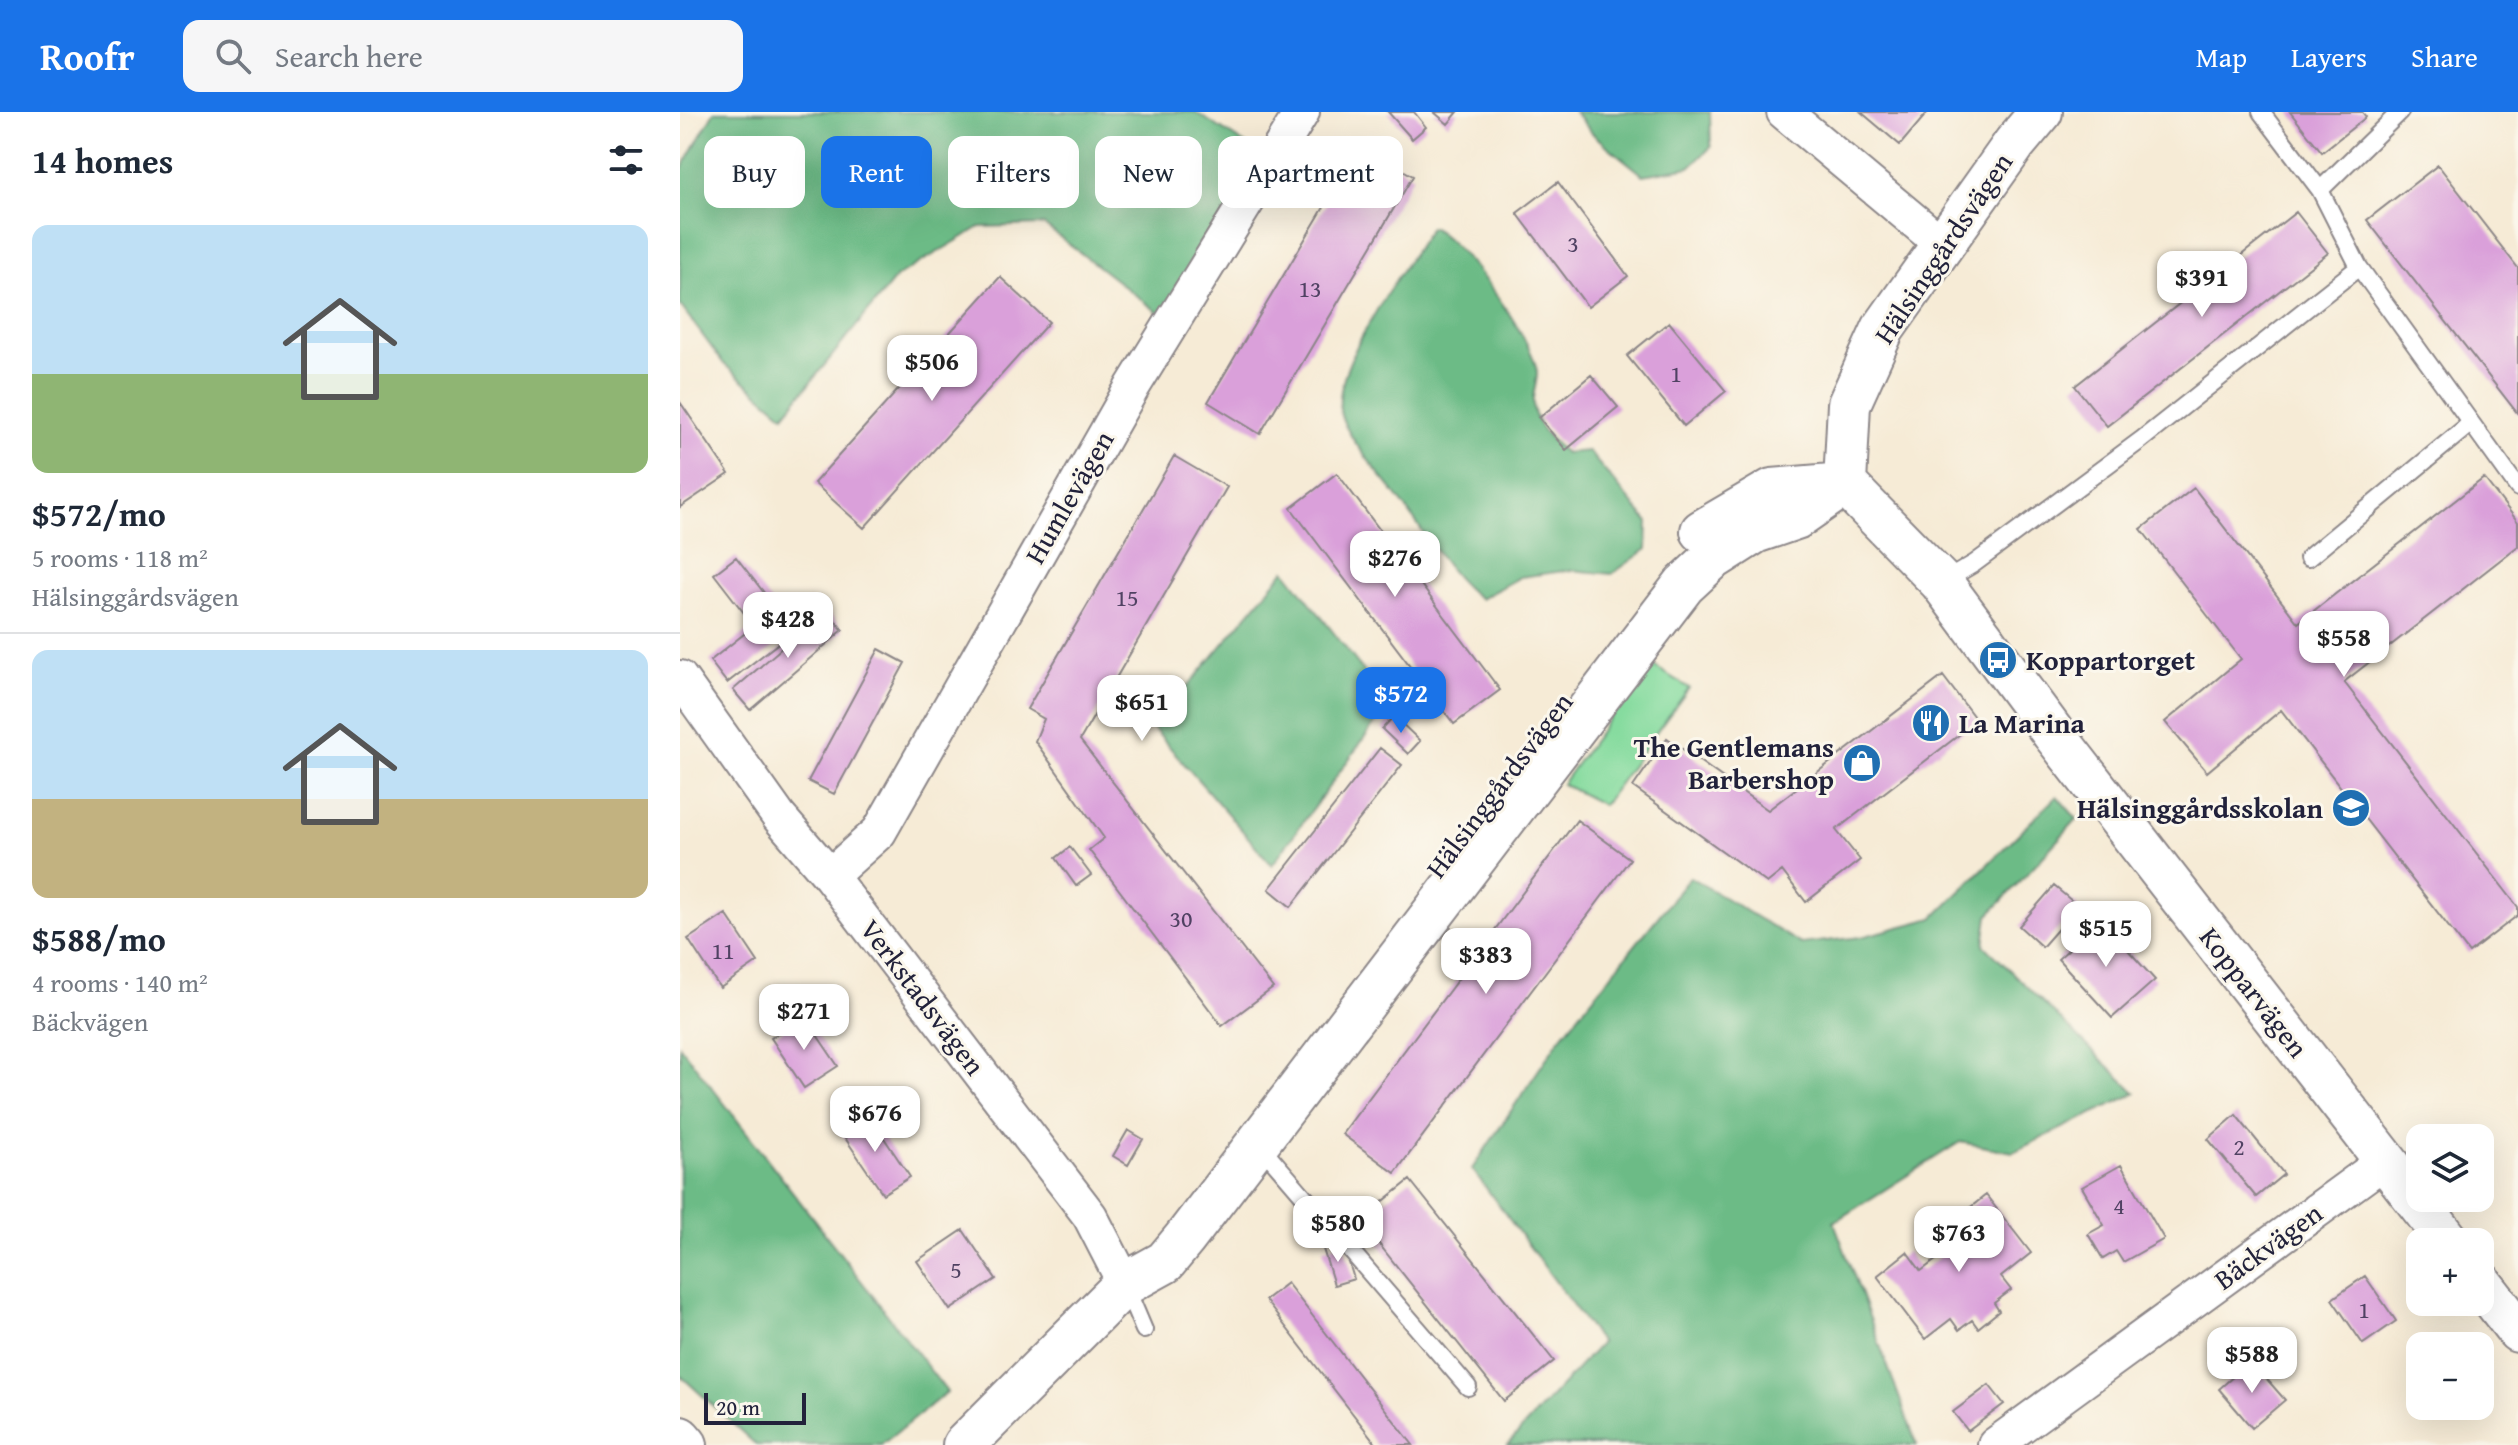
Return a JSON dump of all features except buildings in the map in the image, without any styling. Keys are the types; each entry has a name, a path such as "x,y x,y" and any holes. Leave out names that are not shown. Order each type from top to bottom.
{"street":[{"name":"Humlevägen","path":"830,876 879,832 1133,386 1302,112"},
{"path":"1784,112 1942,244"},
{"name":"Hälsinggårdsvägen","path":"1845,484 1849,404 1883,329 2041,112"},
{"name":"Hälsinggårdsvägen","path":"964,1445 1125,1284 1165,1262 1684,585 1722,553 1755,532 1796,518 1845,484"},
{"name":"Hälsinggårdsvägen","path":"1125,1284 1146,1240 1184,1197 1691,538 1772,490 1845,484"},
{"name":"Kopparvägen","path":"1845,484 1941,582 2053,733 2438,1228"},
{"name":"Verkstadsvägen","path":"680,678 779,817 830,876 1090,1216 1125,1284"},
{"name":"Bäckvägen","path":"1995,1445 2386,1160"},
{"path":"2494,1300 2518,1331"},
{"path":"680,1438 686,1445"}],"lane":[{"path":"2261,112 2320,190 2359,267 2518,488"},
{"path":"2320,190 2400,112"},
{"path":"1941,582 1975,563 2141,440 2359,267"},
{"path":"2308,558 2471,423"},
{"path":"1258,1143 1468,1387"},
{"name":"Verkstadsvägen","path":"1125,1284 1144,1330"}],"green space":[{"path":"714,112 1195,112 1233,136 1218,136 1218,208 1228,208 1163,316 1044,225 980,227 896,277 784,415 724,364 680,305 680,172"},
{"path":"1574,112 1710,112 1711,147 1690,167 1643,175 1595,136"},
{"path":"1430,227 1443,235 1477,270 1524,338 1537,373 1533,407 1542,428 1565,453 1588,451 1648,522 1647,549 1612,574 1571,570 1520,577 1480,599 1447,566 1362,452 1343,421 1340,401 1344,377 1355,351 1369,323"},
{"path":"1285,570 1389,704 1272,865 1153,728"},
{"path":"1649,663 1689,688 1603,805 1562,784"},
{"path":"2057,796 2077,819 1988,916 1984,945 2136,1093 2013,1152 1960,1142 1834,1222 1917,1445 1507,1445 1601,1343 1472,1169 1558,1041 1690,877 1801,944 1861,937 1933,918"},
{"path":"680,1046 947,1392 881,1445 756,1445 680,1375"}],"place":[{"name":"Koppartorget","path":"1998,660"},
{"name":"La Marina","path":"1931,723"},
{"name":"The Gentlemans Barbershop","path":"1862,763"},
{"name":"Hälsinggårdsskolan","path":"2351,808"}]}
